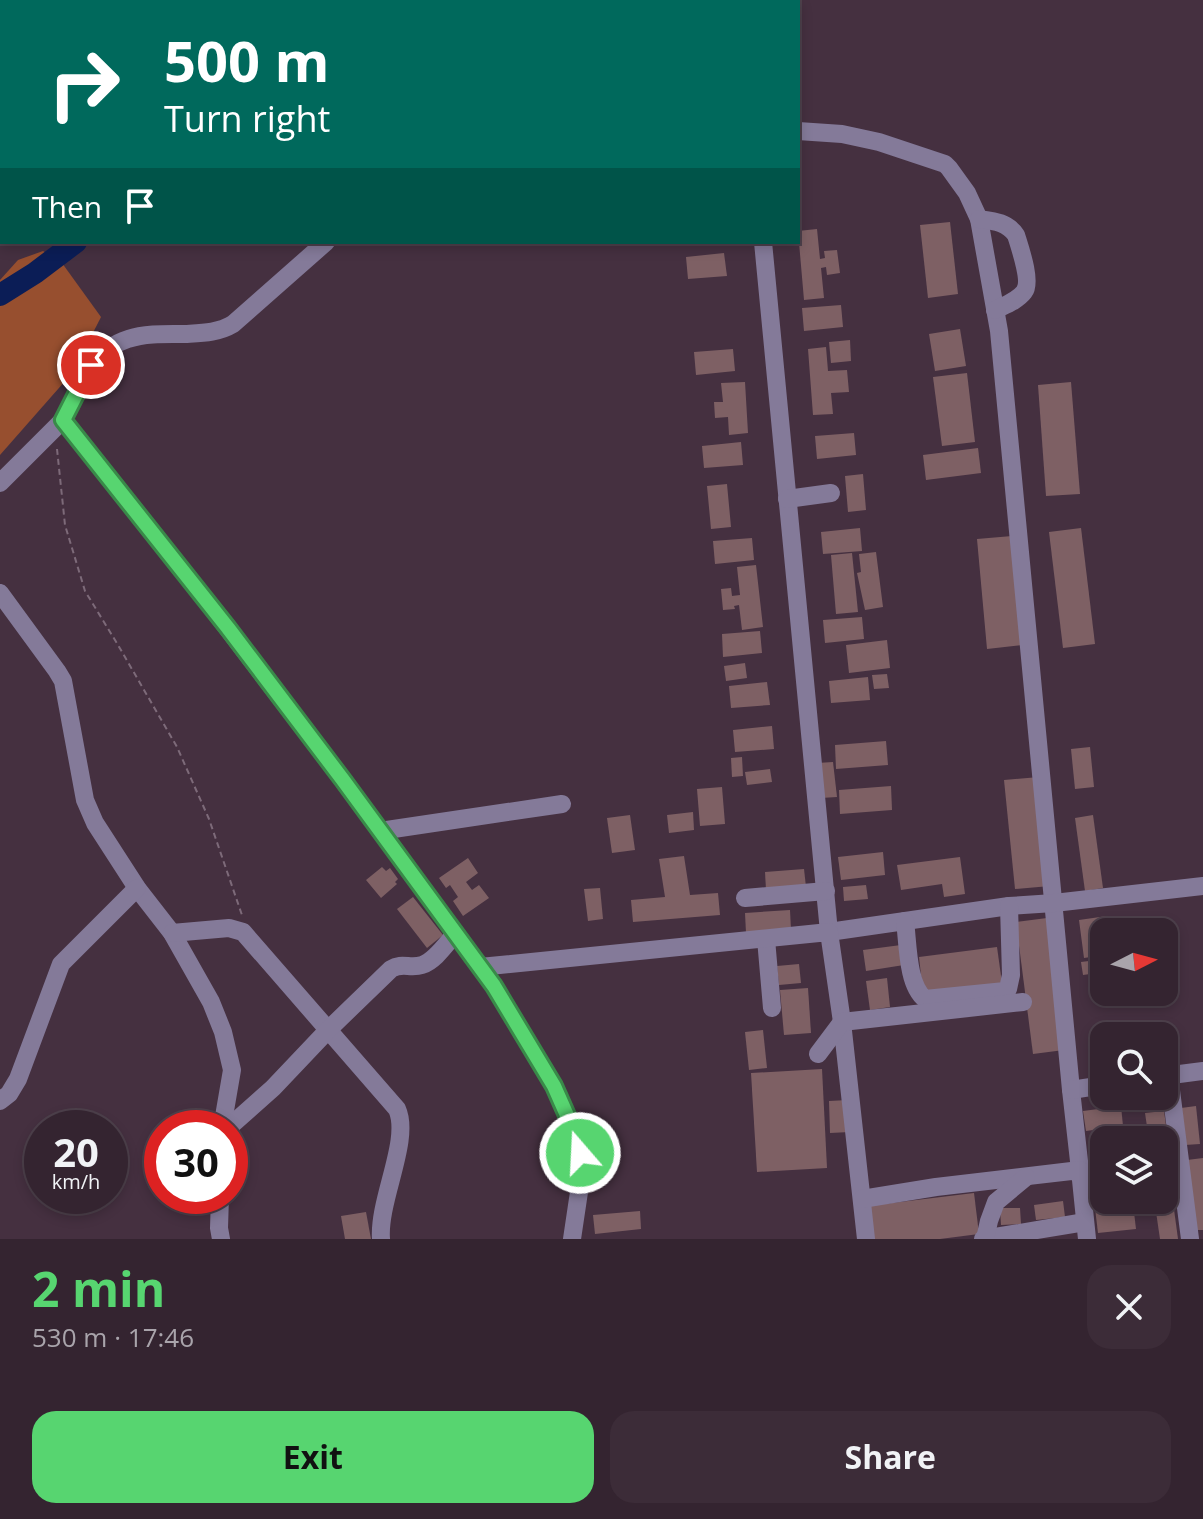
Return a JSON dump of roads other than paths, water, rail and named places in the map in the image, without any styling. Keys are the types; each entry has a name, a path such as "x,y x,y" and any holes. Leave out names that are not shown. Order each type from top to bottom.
{"street":[{"path":"800,131 842,134 879,142 945,164 967,193 979,219 1001,347 1086,1231 984,1239 996,1202 1026,1177"},
{"path":"979,219 1003,223 1013,230 1027,281 1022,294 995,310"},
{"path":"0,483 59,424 91,365 114,345 139,336 225,329 324,244"},
{"path":"763,244 829,932 866,1239"},
{"path":"59,424 208,603 494,986 554,1086 577,1138 581,1165 572,1239"},
{"path":"787,499 831,493"},
{"path":"0,593 63,681 85,800 95,823 137,888 172,933 211,1002 232,1065 225,1110"},
{"path":"380,831 562,804"},
{"path":"480,967 829,932 1009,906 1203,886"},
{"path":"0,1101 9,1094 18,1079 61,964 137,888"},
{"path":"745,898 826,891"},
{"path":"905,921 913,986 921,997 1005,991 1011,975 1009,906"},
{"path":"172,933 229,928 243,932 397,1109 402,1121 400,1141 386,1193 381,1239"},
{"path":"248,1110 391,969 399,964 419,966 428,962 455,934"},
{"path":"766,939 772,1008"},
{"path":"818,1054 842,1022 1023,1002"},
{"path":"1178,1074 1203,1071"},
{"path":"1071,1090 1090,1087"},
{"path":"1171,1110 1190,1239"},
{"path":"862,1199 1080,1170"},
{"path":"219,1214 221,1239"}],"waterway":[{"path":"0,295 73,244"}]}
